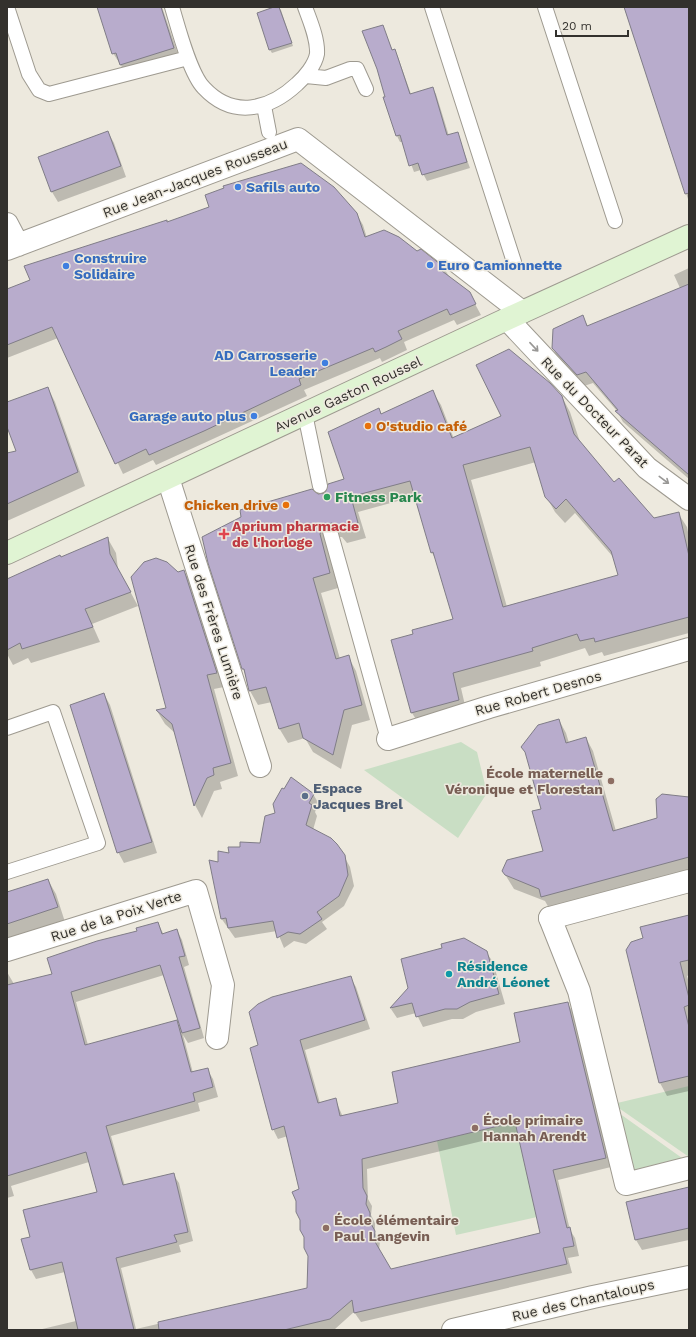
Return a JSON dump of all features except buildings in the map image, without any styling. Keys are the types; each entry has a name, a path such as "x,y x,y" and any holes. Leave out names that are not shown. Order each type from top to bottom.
{"main road":[{"name":"Avenue Gaston Roussel","path":"7,552 689,236"}],"street":[{"name":"Rue Jean-Jacques Rousseau","path":"12,247 273,140 298,139 514,316"},
{"path":"7,224 12,247"},
{"name":"Rue du Docteur Parat","path":"514,316 647,468 689,500"},
{"name":"Rue des Frères Lumière","path":"168,478 260,766"},
{"name":"Rue Robert Desnos","path":"388,739 489,707 689,649"},
{"path":"689,881 550,918 579,991 626,1184 689,1168"},
{"name":"Rue de la Poix Verte","path":"7,950 196,891 222,985 217,1038"},
{"name":"Rue des Chantaloups","path":"453,1330 594,1297 689,1277"}],"lane":[{"path":"7,7 29,74 38,90 49,94 188,58"},
{"path":"172,7 188,58 202,87 218,101 239,108 264,106 287,93 306,76 317,55 314,34 305,7"},
{"path":"432,7 514,262"},
{"path":"545,7 615,221"},
{"path":"306,76 326,78 350,69 357,69 366,89"},
{"path":"264,106 273,140"},
{"path":"305,414 320,486"},
{"path":"330,531 388,739"},
{"path":"7,728 53,712 98,843 7,872"}],"green space":[{"path":"461,742 477,752 487,793 458,838 364,770"},
{"path":"689,1086 689,1157 613,1104"},
{"path":"616,1111 682,1158 629,1171"},
{"path":"515,1122 537,1217 456,1235 437,1141"}],"place":[{"name":"Safils auto","path":"238,187"},
{"name":"Euro Camionnette","path":"430,265"},
{"name":"Construire Solidaire","path":"66,266"},
{"name":"AD Carrosserie Leader","path":"325,363"},
{"name":"Garage auto plus","path":"254,416"},
{"name":"O'studio café","path":"368,426"},
{"name":"Fitness Park","path":"327,497"},
{"name":"Chicken drive","path":"286,505"},
{"name":"Aprium pharmacie de l'horloge","path":"224,534"},
{"name":"École maternelle Véronique et Florestan","path":"611,781"},
{"name":"Espace Jacques Brel","path":"305,796"},
{"name":"Résidence André Léonet","path":"449,974"},
{"name":"École primaire Hannah Arendt","path":"475,1128"},
{"name":"École élémentaire Paul Langevin","path":"326,1228"}]}
